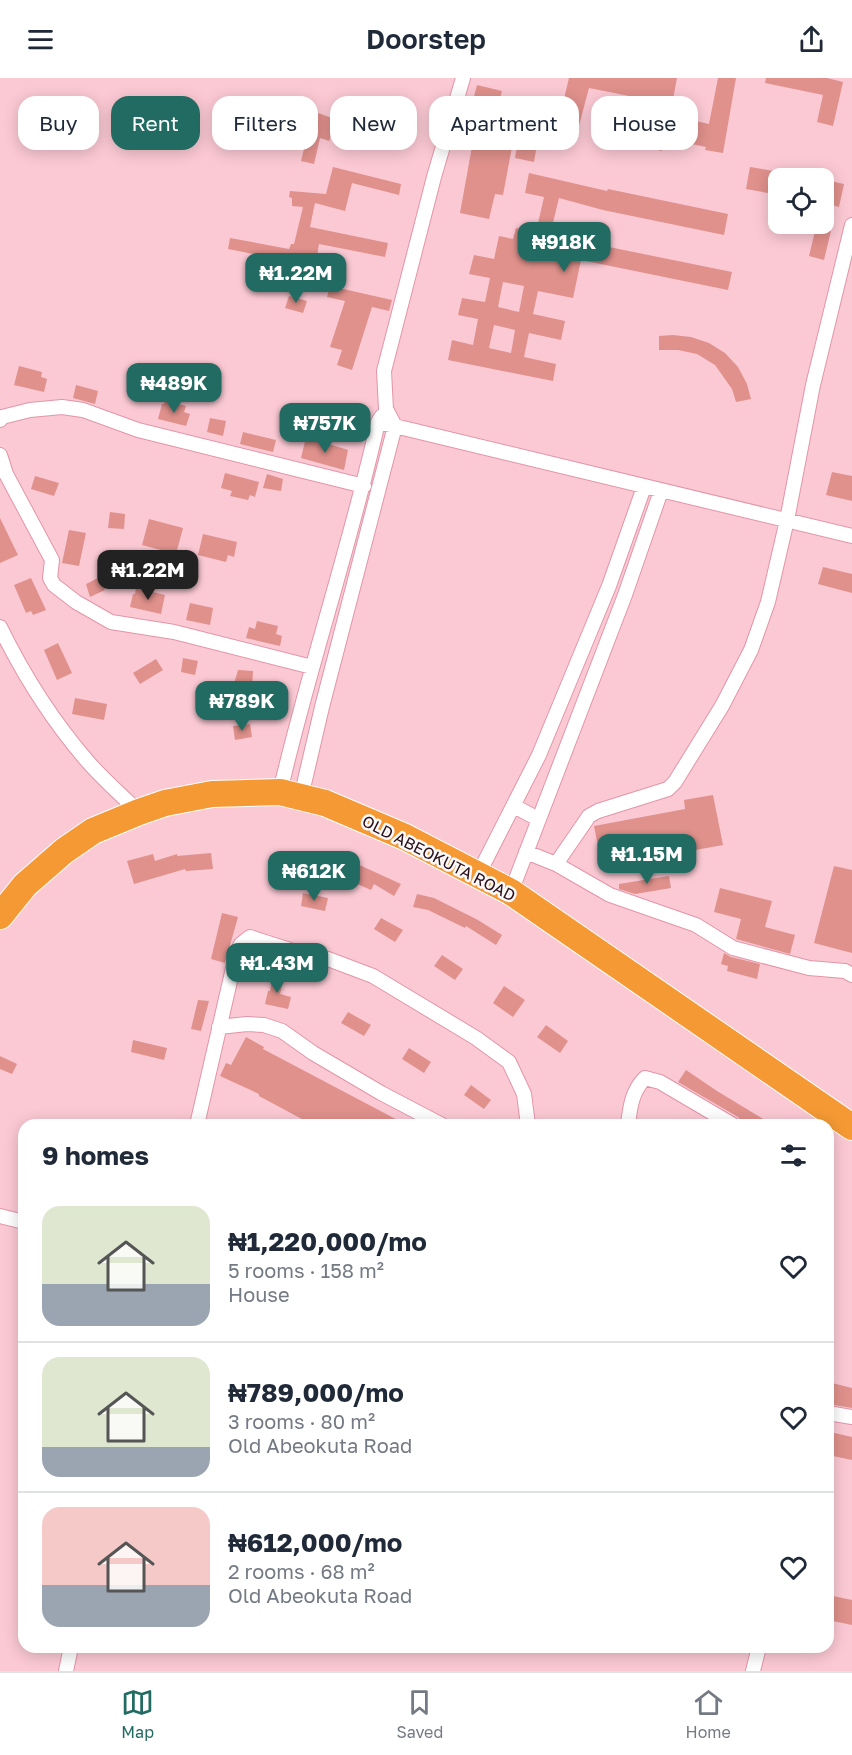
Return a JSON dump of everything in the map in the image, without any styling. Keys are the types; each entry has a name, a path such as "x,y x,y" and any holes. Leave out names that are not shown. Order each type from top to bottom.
{"highway":[{"name":"OLD ABEOKUTA ROAD","path":"0,916 25,885 64,851 93,831 165,803 212,794 290,794 325,803 387,829 511,892 852,1127"}],"street":[{"path":"290,794 325,696 395,426 386,409 384,371 434,177 464,78"},
{"path":"556,864 589,816 597,811 668,789 675,782 722,706 751,650 768,602 787,520 813,385 852,225"},
{"path":"0,420 2,417 30,410 62,407 82,411 138,430 364,486"},
{"path":"290,794 296,723 364,486 378,422 386,409"},
{"path":"378,422 852,537"},
{"path":"0,455 6,474 52,560 50,578 54,585 76,602 111,622 174,632 312,667"},
{"path":"478,875 529,774 609,586 644,487"},
{"path":"511,892 625,595 661,491"},
{"path":"0,627 12,652 56,720 89,764 139,812"},
{"path":"529,774 551,786"},
{"path":"514,806 538,819"},
{"path":"526,852 556,864 610,895 696,925 733,948 808,968 845,971 852,975"},
{"path":"198,1119 236,955 241,944 250,937 293,951 328,959 373,976 476,1038 509,1062 524,1094 527,1119"},
{"path":"219,1027 264,1025 282,1031 313,1053 431,1119"},
{"path":"629,1119 637,1086 645,1078 660,1082 723,1119"},
{"path":"0,1216 18,1220"},
{"path":"834,1414 852,1417"},
{"path":"66,1671 70,1653"},
{"path":"753,1671 758,1653"}],"building":[{"path":"569,78 677,78 674,96 629,96 589,88 579,126 579,96 565,96"},
{"path":"718,78 736,78 723,153 705,150 706,147 698,145 698,121 709,124"},
{"path":"766,78 827,78 843,82 833,126 817,122 823,95 765,83"},
{"path":"477,85 502,91 501,96 474,96"},
{"path":"318,113 330,117 329,141 320,138 318,147"},
{"path":"304,150 317,150 314,164 301,161"},
{"path":"471,150 511,150 503,195 495,194 489,219 460,213"},
{"path":"516,150 536,150 534,162 515,158"},
{"path":"333,167 401,184 399,195 352,183 345,211 315,203 310,227 388,243 385,257 319,244 315,268 228,249 230,238 289,249 291,244 294,244 303,207 292,206 290,191 326,194"},
{"path":"750,167 768,170 768,193 746,189"},
{"path":"529,173 607,191 608,189 728,214 724,235 603,210 559,198 550,235 732,272 728,290 581,260 573,298 538,291 533,314 565,321 561,340 529,333 524,357 556,364 553,381 448,360 452,340 473,345 478,319 458,315 462,298 485,302 490,278 469,274 474,255 494,259 499,236 513,239 516,228 536,232 544,197 525,193","holes":["503,282 524,286 519,312 498,307","494,325 515,330 511,353 489,348"]},
{"path":"834,182 844,184 839,207 834,206"},
{"path":"814,234 830,234 824,260 809,256"},
{"path":"330,286 392,300 389,311 372,307 352,370 337,365 342,350 330,347 345,301 327,297"},
{"path":"289,296 307,301 303,313 285,308"},
{"path":"659,336 691,337 709,343 725,353 738,367 747,384 751,399 736,402 732,389 715,365 697,354 678,350 659,350"},
{"path":"19,366 42,372 41,377 47,379 44,392 14,385"},
{"path":"76,385 98,391 95,404 73,398"},
{"path":"165,401 186,406 184,412 190,414 186,426 158,419"},
{"path":"210,418 226,421 223,436 207,432"},
{"path":"243,432 276,440 273,452 240,444"},
{"path":"306,437 348,450 344,470 301,458"},
{"path":"832,472 852,476 852,501 826,495"},
{"path":"225,473 259,482 255,497 250,495 248,500 230,496 232,491 221,488"},
{"path":"267,474 283,479 281,491 263,488"},
{"path":"35,476 59,483 54,496 31,489"},
{"path":"110,512 125,514 124,529 108,528"},
{"path":"0,518 18,555 0,563"},
{"path":"149,519 183,528 176,554 142,545"},
{"path":"69,530 86,533 79,566 62,563"},
{"path":"203,534 237,542 234,557 228,555 226,562 198,555"},
{"path":"823,567 852,574 852,593 818,584"},
{"path":"31,578 46,610 33,615 31,611 26,613 14,585"},
{"path":"98,578 105,590 90,597 86,584"},
{"path":"136,588 165,595 161,614 130,607"},
{"path":"190,603 213,608 210,625 186,620"},
{"path":"257,621 278,626 276,634 282,636 280,646 246,638 249,627 255,629"},
{"path":"58,643 72,673 57,680 44,650"},
{"path":"183,658 198,661 195,675 181,672"},
{"path":"156,659 163,670 140,684 133,673"},
{"path":"238,670 253,671 252,689 234,684"},
{"path":"75,698 107,704 104,720 72,714"},
{"path":"250,724 252,737 235,740 233,726"},
{"path":"713,795 723,845 602,867 594,826 685,809 684,800"},
{"path":"211,853 213,869 186,871 185,869 134,884 127,861 153,854 155,861 177,854 177,856"},
{"path":"355,863 401,884 394,896 374,884 371,890 348,880"},
{"path":"834,866 852,870 852,953 814,943"},
{"path":"669,876 671,888 635,894 619,889 619,884"},
{"path":"720,888 772,901 765,927 795,935 790,954 736,939 741,919 714,912"},
{"path":"303,893 328,898 325,911 301,906"},
{"path":"417,894 434,898 502,935 496,945 466,926 465,928 428,910 413,907"},
{"path":"222,913 238,917 225,963 211,959"},
{"path":"381,918 403,930 395,942 374,929"},
{"path":"724,953 760,964 757,979 727,971 728,966 721,964"},
{"path":"442,955 463,969 455,980 434,966"},
{"path":"273,975 284,977 280,994 291,997 288,1009 265,1004"},
{"path":"504,986 525,1000 513,1017 493,1003"},
{"path":"198,1000 209,1001 201,1031 191,1029"},
{"path":"348,1012 371,1025 364,1036 341,1023"},
{"path":"546,1025 568,1041 560,1053 537,1037"},
{"path":"246,1037 264,1047 263,1049 396,1119 302,1119 259,1094 220,1076 226,1063 231,1065"},
{"path":"133,1040 167,1048 164,1060 131,1052"},
{"path":"409,1048 431,1062 424,1073 402,1059"},
{"path":"0,1056 17,1064 12,1074 0,1069"},
{"path":"686,1070 763,1119 740,1119 678,1082"},
{"path":"471,1085 491,1100 484,1109 464,1095"},
{"path":"834,1384 852,1388 852,1408 834,1405"},
{"path":"834,1433 852,1437 852,1460 834,1456"},
{"path":"834,1596 852,1600 852,1625 834,1621"}]}
